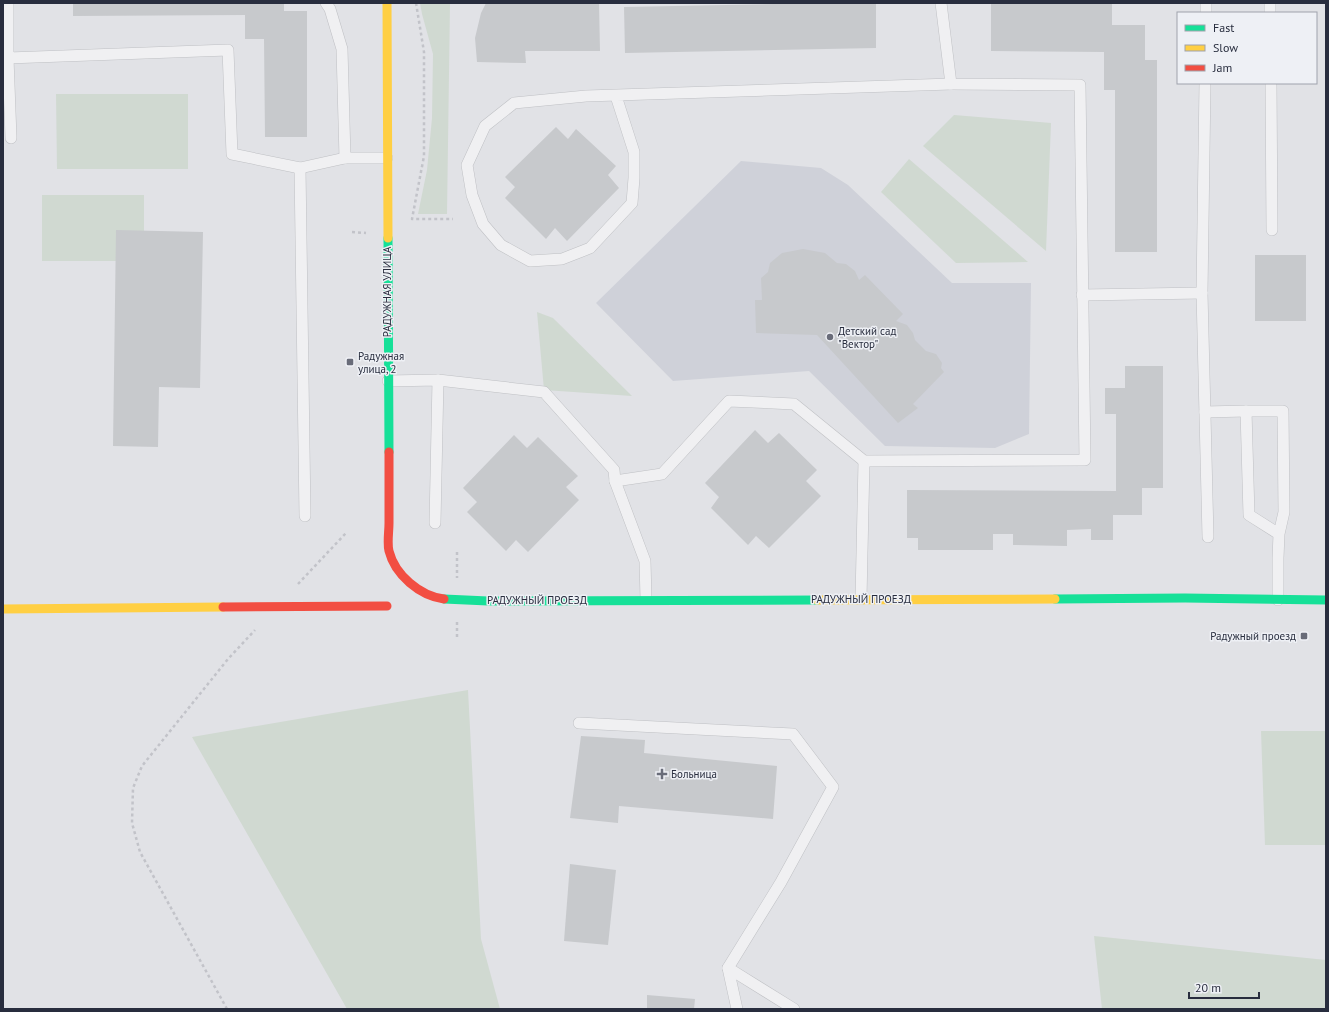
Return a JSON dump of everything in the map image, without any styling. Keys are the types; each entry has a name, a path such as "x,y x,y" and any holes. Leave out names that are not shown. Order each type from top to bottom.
{"street":[{"name":"РАДУЖНАЯ УЛИЦА","path":"387,3 389,550 392,558 404,576"},
{"name":"РАДУЖНЫЙ ПРОЕЗД","path":"404,576 418,590 432,597 454,600 1118,600 1185,598 1326,600"},
{"path":"3,609 387,606"}],"lane":[{"path":"8,3 8,58 11,138"},
{"path":"326,3 330,9 342,48 345,158"},
{"path":"941,3 951,84"},
{"path":"8,58 228,50 232,154 300,168 345,158 387,158"},
{"path":"615,481 662,474 729,401 794,404 864,461 1085,460 1080,85 951,84 586,96 514,103 485,126 467,165 472,195 483,224 501,245 530,261 562,259 590,248 632,204 634,152 616,96"},
{"path":"1205,84 1202,293 1208,537"},
{"path":"1271,84 1272,230"},
{"path":"300,168 305,516"},
{"path":"1082,295 1202,293"},
{"path":"388,381 438,380 544,392 614,470 615,481 645,561 646,599"},
{"path":"435,523 438,380"},
{"path":"1246,411 1249,515 1279,534"},
{"path":"1205,412 1283,411 1284,512 1279,534 1278,600"},
{"path":"861,599 864,461"},
{"path":"579,723 793,734 833,786 780,882 728,968 737,1009"},
{"path":"728,968 794,1009"}],"path":[{"path":"416,3 424,52 424,156 412,219 453,219"},
{"path":"352,232 367,233"},
{"path":"297,585 346,534"},
{"path":"457,552 457,578"},
{"path":"457,620 457,640"},
{"path":"227,1009 140,852 132,823 133,788 142,766 228,659 260,624"}],"shaded area":[{"path":"420,3 450,3 447,214 418,214 427,170 432,118 433,54"},
{"path":"56,94 188,94 188,169 57,169"},
{"path":"954,115 1051,123 1046,251 923,146"},
{"path":"909,159 1028,262 956,263 881,192"},
{"name":"Детский сад \"Вектор\"","path":"741,161 821,168 848,185 952,283 1031,283 1029,434 995,448 885,446 809,371 673,381 596,303"},
{"path":"42,195 144,195 144,261 42,261"},
{"path":"537,312 553,318 632,396 544,390"},
{"path":"468,690 481,939 500,1009 347,1009 192,737"},
{"path":"1261,731 1326,731 1326,845 1265,845"},
{"path":"1094,936 1326,960 1326,1009 1102,1009"}],"building":[{"path":"73,3 284,3 284,11 307,11 307,137 265,137 264,39 245,39 245,15 73,16"},
{"path":"486,3 599,3 600,51 525,51 526,63 477,62 475,38 481,13"},
{"path":"876,3 876,48 625,53 624,7"},
{"path":"991,4 1112,4 1112,25 1145,25 1145,60 1157,60 1157,252 1115,252 1115,90 1104,90 1104,52 991,51"},
{"path":"556,127 568,139 576,129 616,166 608,175 619,188 567,241 555,228 546,239 505,198 515,187 505,177"},
{"path":"116,230 203,232 200,388 159,387 158,447 113,446"},
{"path":"803,249 825,253 837,263 846,264 855,271 859,280 865,275 903,314 896,321 907,325 913,333 915,340 926,351 936,354 942,363 941,368 944,372 913,404 918,408 898,423 817,335 756,333 755,300 762,300 761,278 768,272 770,263 782,253"},
{"path":"1255,255 1306,255 1306,321 1255,321"},
{"path":"1125,366 1163,366 1163,488 1142,488 1142,515 1113,515 1113,540 1091,540 1091,529 1067,530 1067,546 1013,545 1013,534 993,534 993,550 918,550 918,538 907,538 907,490 1116,491 1116,414 1105,414 1105,388 1125,388"},
{"path":"755,430 768,443 779,433 817,470 806,481 821,496 769,548 756,536 748,545 711,508 719,497 705,483"},
{"path":"514,435 527,448 538,437 578,476 566,487 579,500 528,552 516,540 506,551 467,512 477,502 463,488"},
{"path":"581,736 645,740 644,753 777,766 773,819 619,806 618,823 570,818"},
{"path":"570,864 616,870 608,945 564,941"},
{"path":"647,995 695,999 694,1009 647,1009"}],"traffic: fast":[{"path":"388,238 389,452"},
{"path":"1055,599 1185,598 1326,600"},
{"path":"444,599 488,601 817,600"}],"traffic: slow":[{"path":"387,3 388,238"},
{"path":"817,600 1055,599"},
{"path":"3,609 223,607"}],"traffic: jam":[{"path":"389,452 388,545 392,560 410,583 426,594 444,599"},
{"path":"223,607 387,606"}],"place":[{"name":"Детский сад \"Вектор\"","path":"830,337"},
{"name":"Радужная улица, 2","path":"350,362"},
{"name":"Радужный проезд","path":"1304,636"},
{"name":"Больница","path":"662,774"}]}
